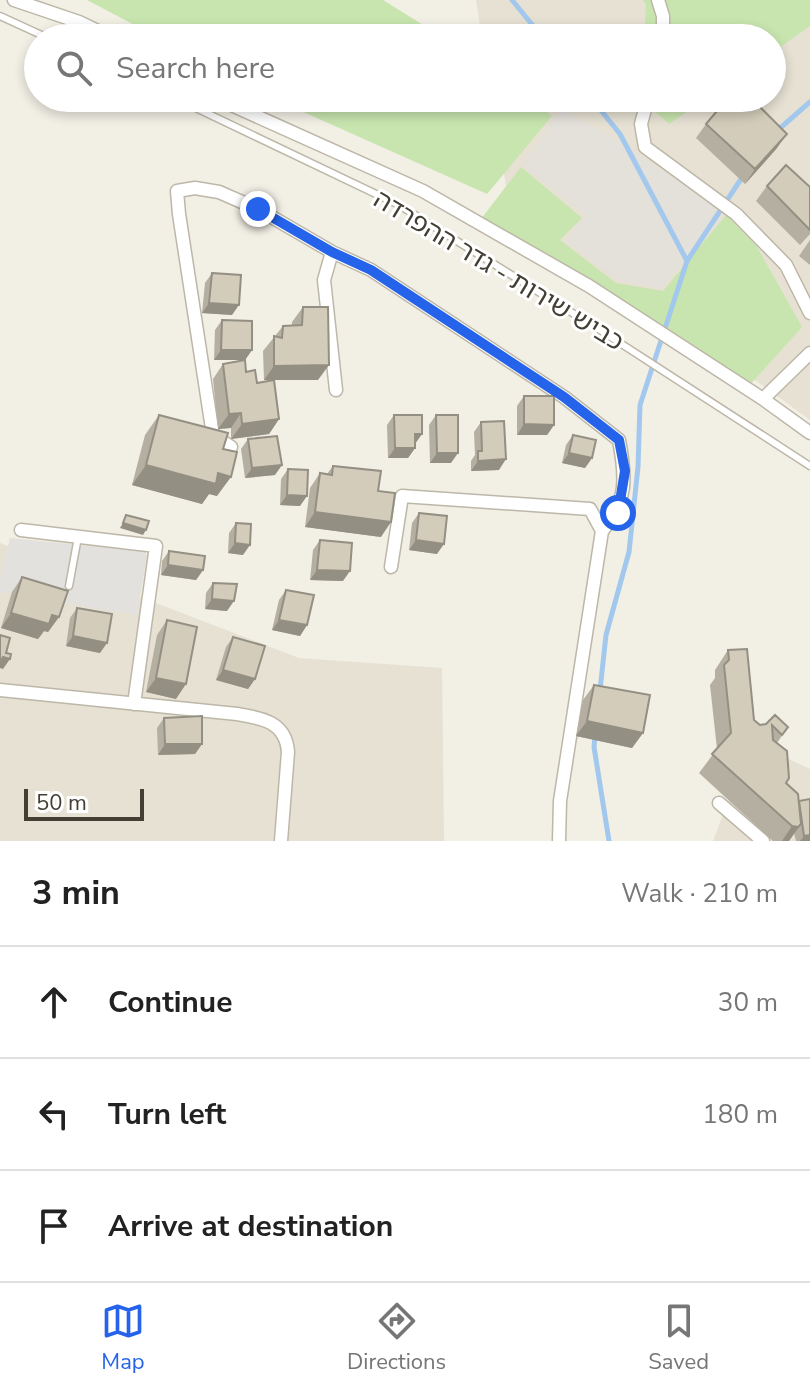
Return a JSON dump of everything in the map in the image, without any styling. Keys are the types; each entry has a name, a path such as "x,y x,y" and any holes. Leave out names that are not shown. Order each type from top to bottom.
{"street":[{"path":"14,0 83,24"},
{"path":"658,0 663,24"},
{"path":"247,112 423,191 589,286 810,433"},
{"path":"644,112 641,124 645,147 736,214 786,265 810,313"},
{"path":"231,447 213,435 177,191 195,188 219,192 258,209 332,252 371,270 539,380 619,440 625,471 618,513 602,531 560,801 559,841"},
{"path":"332,252 324,280 336,390"},
{"path":"763,399 810,353"},
{"path":"391,567 402,496 590,509 602,531"},
{"path":"21,530 156,546 134,704"},
{"path":"0,690 253,717 282,731 287,739 288,752 281,841"},
{"path":"719,803 763,841"}],"lane":[{"path":"0,16 24,27"},
{"name":"כביש שירות - גדר ההפרדה","path":"204,112 399,205 810,466"},
{"path":"69,586 78,537"}],"shaded area":[{"path":"476,0 810,0 810,420 684,329 511,218 494,112 786,112 786,24 480,24"},
{"path":"559,112 569,112 635,151 725,213 661,288 617,280 566,241 586,215 522,166"},
{"path":"10,538 145,551 147,556 137,615 0,592"},
{"path":"0,543 299,658 442,668 444,841 0,841"},
{"path":"751,741 810,769 810,841 713,841"}],"green space":[{"path":"87,0 383,0 422,24 132,24"},
{"path":"643,0 810,0 810,26 786,43 786,24 645,24 646,5"},
{"path":"303,112 547,112 552,116 487,194"},
{"path":"656,112 687,112 669,124"},
{"path":"521,167 582,218 560,240 616,283 663,291 726,215 756,245 802,327 749,386 629,304 481,219"}],"building":[{"path":"716,112 765,112 787,134 755,169 706,124"},
{"path":"786,165 810,187 810,230 767,186"},
{"path":"212,273 241,275 239,305 209,303"},
{"path":"303,307 328,307 329,365 274,366 274,336 282,338 283,326 302,325"},
{"path":"222,320 252,321 252,350 221,350"},
{"path":"245,360 246,372 255,370 257,383 274,380 279,419 242,424 241,413 229,414 223,364"},
{"path":"524,396 554,396 554,425 524,424"},
{"path":"159,415 228,433 223,449 237,452 231,477 218,473 216,484 146,465"},
{"path":"394,415 422,415 422,434 415,434 415,448 395,448"},
{"path":"436,415 458,415 458,453 437,453"},
{"path":"504,421 506,459 478,461 478,451 482,451 481,422"},
{"path":"573,435 596,440 592,458 569,453"},
{"path":"277,436 282,465 252,468 248,439"},
{"path":"333,466 381,471 378,491 395,493 391,522 315,512 320,473 332,475"},
{"path":"288,469 308,470 307,496 287,495"},
{"path":"419,513 447,516 444,544 416,540"},
{"path":"126,515 149,521 146,530 123,523"},
{"path":"236,523 251,524 250,545 235,543"},
{"path":"320,540 352,543 350,571 317,570"},
{"path":"169,551 205,556 203,570 168,565"},
{"path":"22,577 68,591 59,617 52,615 49,624 11,613"},
{"path":"213,583 237,584 234,601 212,599"},
{"path":"286,590 314,595 307,625 279,620"},
{"path":"77,608 112,614 107,643 73,636"},
{"path":"167,620 197,627 186,684 156,678"},
{"path":"0,635 10,638 6,653 11,654 10,659 3,657 1,661 0,661"},
{"path":"233,637 265,646 255,679 223,670"},
{"path":"747,649 754,720 760,725 766,724 775,715 788,727 782,735 772,725 773,740 787,751 789,778 786,783 798,794 801,824 798,827 792,826 712,754 731,733 724,665 729,660 728,650"},
{"path":"594,685 650,695 643,733 587,721"},
{"path":"202,716 202,744 165,744 164,718"},
{"path":"810,799 810,835 804,836 799,801"}],"waterway":[{"path":"512,0 532,24"},
{"path":"778,130 810,102"},
{"path":"602,112 620,134 687,261"},
{"path":"600,690 606,635 629,552 638,467 640,405 687,261 743,176"},
{"path":"595,736 594,747 609,841"}],"route":[{"path":"258,209 332,252 371,270 564,397 619,440 625,471 618,513"}]}
